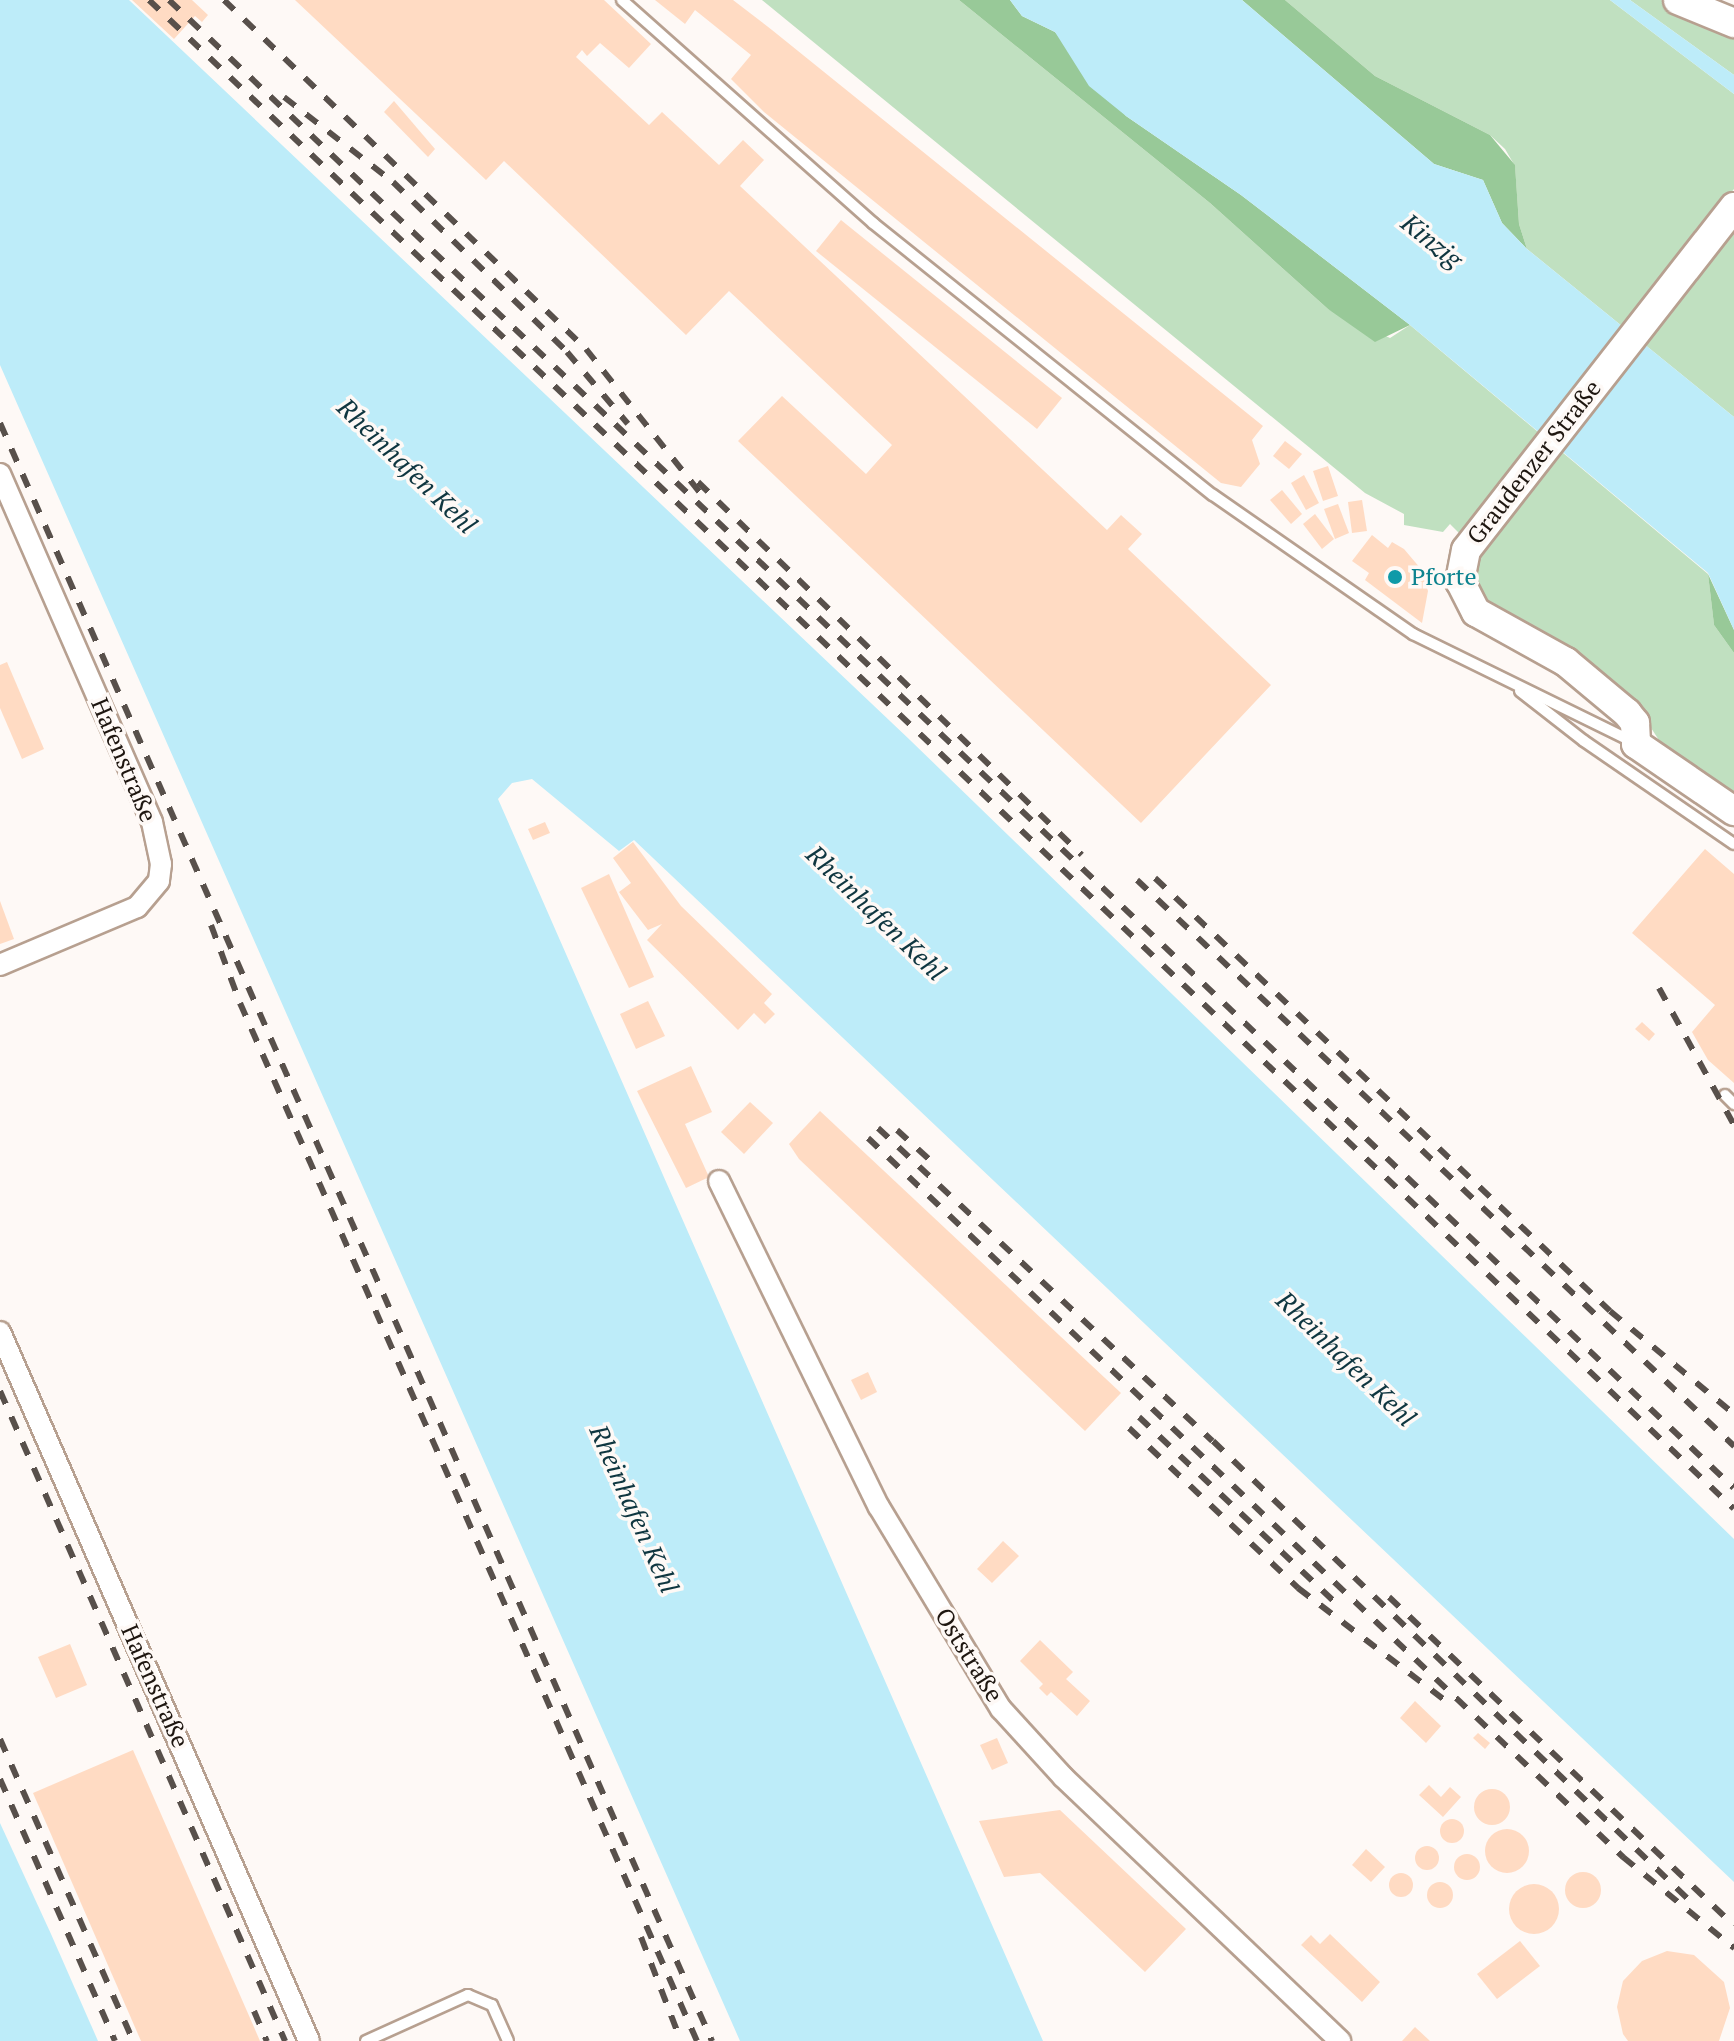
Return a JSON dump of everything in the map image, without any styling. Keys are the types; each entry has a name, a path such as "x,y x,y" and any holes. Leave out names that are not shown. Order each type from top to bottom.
{"street":[{"path":"1678,0 1734,23"},
{"name":"Graudenzer Straße","path":"1636,744 1635,723 1606,694 1566,662 1469,605 1460,570 1472,541 1734,207"},
{"name":"Hafenstraße","path":"0,474 152,822 161,864 159,881 137,907 0,965"},
{"path":"1636,744 1734,811"},
{"name":"Oststraße","path":"719,1181 879,1507 1001,1709 1063,1777 1340,2041"},
{"name":"Hafenstraße","path":"0,1332 309,2041"}],"lane":[{"path":"622,0 825,183 1213,495 1413,634 1636,744"},
{"path":"1506,680 1584,741 1734,844"},
{"path":"1725,1095 1734,1104"},
{"path":"366,2041 468,1995 492,2005 508,2041"}],"green space":[{"path":"762,0 959,0 1210,203 1328,309 1390,338 1410,325 1708,574 1714,625 1734,653 1734,796 1666,751 1642,714 1481,604 1461,535 1450,524 1443,532 1404,525 1404,514 1365,493"},
{"path":"959,0 1010,0 1022,16 1055,32 1126,116 1241,195 1410,325 1375,342 1328,309 1210,203"},
{"path":"1242,0 1285,0 1375,76 1490,135 1515,165 1519,224 1527,249 1502,223 1483,180 1434,164"},
{"path":"1285,0 1610,0 1734,94 1734,189 1729,195 1734,199 1734,417 1527,249 1519,224 1515,166 1505,149 1490,135 1375,76"},
{"path":"1630,0 1661,0 1734,34 1734,75"},
{"path":"1708,574 1734,630 1734,653 1714,625"}],"water":[{"name":"Rheinhafen Kehl","path":"0,0 129,0 910,740 1734,1539 1734,1882 634,840 619,851 532,779 512,783 498,799 1043,2041 740,2041 0,365"},
{"name":"Kinzig","path":"1010,0 1242,0 1434,164 1483,180 1502,223 1527,249 1734,417 1734,630 1708,573 1410,325 1241,195 1126,116 1089,86 1055,32 1022,16"},
{"path":"1610,0 1630,0 1734,75 1734,94"},
{"path":"0,1823 51,1934 98,2041 0,2041"}],"building":[{"path":"132,0 192,0 208,15 202,22 195,16 174,39"},
{"path":"295,0 604,0 651,44 629,68 600,43 587,56 582,50 576,57 649,125 662,112 719,165 743,140 764,160 740,186 1107,530 1121,515 1142,534 1128,549 1271,685 1141,823 738,441 782,396 866,474 892,445 729,291 686,335 504,161 486,180"},
{"path":"655,0 733,0 1263,426 1252,440 1260,464 1241,487 1221,483 764,112 731,79 751,55 695,10 685,24"},
{"path":"394,101 435,149 428,157 384,112"},
{"path":"841,220 1062,398 1037,429 816,251"},
{"path":"1285,441 1302,454 1289,469 1273,456"},
{"path":"1328,466 1338,496 1323,501 1313,471"},
{"path":"1304,475 1319,503 1306,510 1291,483"},
{"path":"1282,490 1302,514 1291,524 1270,500"},
{"path":"1362,500 1367,531 1352,533 1348,502"},
{"path":"1338,504 1349,533 1335,539 1324,509"},
{"path":"1315,514 1334,539 1322,549 1303,524"},
{"name":"Pforte","path":"1372,535 1388,548 1392,542 1404,549 1421,569 1428,591 1422,623 1365,580 1369,573 1352,561"},
{"path":"7,662 44,749 22,759 0,708 0,665"},
{"path":"545,822 550,833 533,840 528,829"},
{"path":"633,842 681,906 772,994 764,1003 775,1014 765,1024 754,1013 738,1030 647,940 662,924 648,930 619,892 631,883 613,858"},
{"path":"1705,849 1734,874 1734,1083 1708,1060 1692,1032 1715,1005 1632,933"},
{"path":"609,874 654,977 629,988 581,888"},
{"path":"0,901 14,939 0,944"},
{"path":"648,1001 665,1036 636,1049 620,1014"},
{"path":"1642,1022 1655,1034 1649,1041 1635,1029"},
{"path":"691,1066 712,1112 685,1124 709,1177 686,1188 637,1091"},
{"path":"750,1102 773,1123 744,1154 721,1132"},
{"path":"820,1111 1121,1393 1085,1431 799,1159 789,1144"},
{"path":"868,1372 877,1392 861,1400 851,1380"},
{"path":"1003,1541 1019,1556 992,1583 977,1569"},
{"path":"1040,1640 1073,1672 1066,1679 1090,1701 1077,1716 1051,1692 1047,1696 1039,1688 1043,1684 1020,1661"},
{"path":"70,1644 87,1685 56,1698 38,1657"},
{"path":"1415,1701 1441,1726 1426,1743 1400,1718"},
{"path":"1478,1733 1490,1743 1485,1749 1473,1738"},
{"path":"997,1738 1008,1763 992,1770 980,1745"},
{"path":"133,1750 260,2041 141,2041 33,1793"},
{"path":"1429,1785 1441,1797 1450,1787 1461,1797 1443,1817 1419,1795"},
{"path":"1492,1789 1505,1794 1510,1807 1505,1820 1492,1825 1479,1820 1474,1807 1479,1794"},
{"path":"1060,1810 1186,1929 1145,1972 1040,1873 1004,1877 979,1821"},
{"path":"1452,1819 1463,1826 1464,1831 1457,1842 1452,1843 1441,1836 1440,1831 1447,1820"},
{"path":"1507,1829 1523,1835 1529,1851 1523,1867 1507,1873 1491,1867 1485,1851 1491,1835"},
{"path":"1427,1846 1438,1853 1439,1858 1432,1869 1427,1870 1416,1863 1415,1858 1422,1847"},
{"path":"1366,1849 1385,1867 1371,1882 1352,1865"},
{"path":"1467,1854 1476,1858 1480,1867 1476,1876 1467,1880 1458,1876 1454,1867 1458,1858"},
{"path":"1583,1872 1595,1878 1601,1890 1595,1902 1583,1908 1571,1902 1565,1890 1571,1878"},
{"path":"1401,1873 1412,1880 1413,1885 1406,1896 1401,1897 1390,1890 1389,1885 1396,1874"},
{"path":"1440,1882 1449,1886 1453,1895 1449,1904 1440,1908 1431,1904 1427,1895 1431,1886"},
{"path":"1534,1884 1552,1891 1559,1909 1552,1927 1534,1934 1516,1927 1509,1909 1516,1891"},
{"path":"1330,1934 1380,1982 1362,2002 1301,1945 1311,1935 1320,1944"},
{"path":"1520,1941 1540,1966 1497,1999 1477,1974"},
{"path":"1667,1951 1694,1955 1724,1982 1730,2008 1719,2041 1628,2041 1623,2034 1617,2007 1623,1981 1642,1961"},
{"path":"1415,2027 1430,2041 1402,2041"}],"railway":[{"path":"149,0 1734,1509"},
{"path":"169,0 1734,1488"},
{"path":"224,0 586,349 701,494"},
{"path":"284,97 393,182 567,352 628,424"},
{"path":"0,423 712,2041"},
{"path":"698,482 1082,855"},
{"path":"1155,878 1610,1311 1734,1414"},
{"path":"1137,880 1734,1446"},
{"path":"211,925 240,1003 697,2041"},
{"path":"1659,988 1734,1125"},
{"path":"878,1128 1213,1441 1688,1899"},
{"path":"897,1130 931,1161"},
{"path":"868,1138 1623,1857 1734,1948"},
{"path":"0,1391 285,2041"},
{"path":"1139,1417 1338,1605"},
{"path":"1129,1428 1298,1588 1443,1699"},
{"path":"1389,1597 1734,1925"},
{"path":"0,1739 133,2041"},
{"path":"0,1779 115,2041"},
{"path":"641,1937 681,2041"},
{"path":"254,2011 267,2041"}],"place":[{"name":"Pforte","path":"1395,577"}]}
